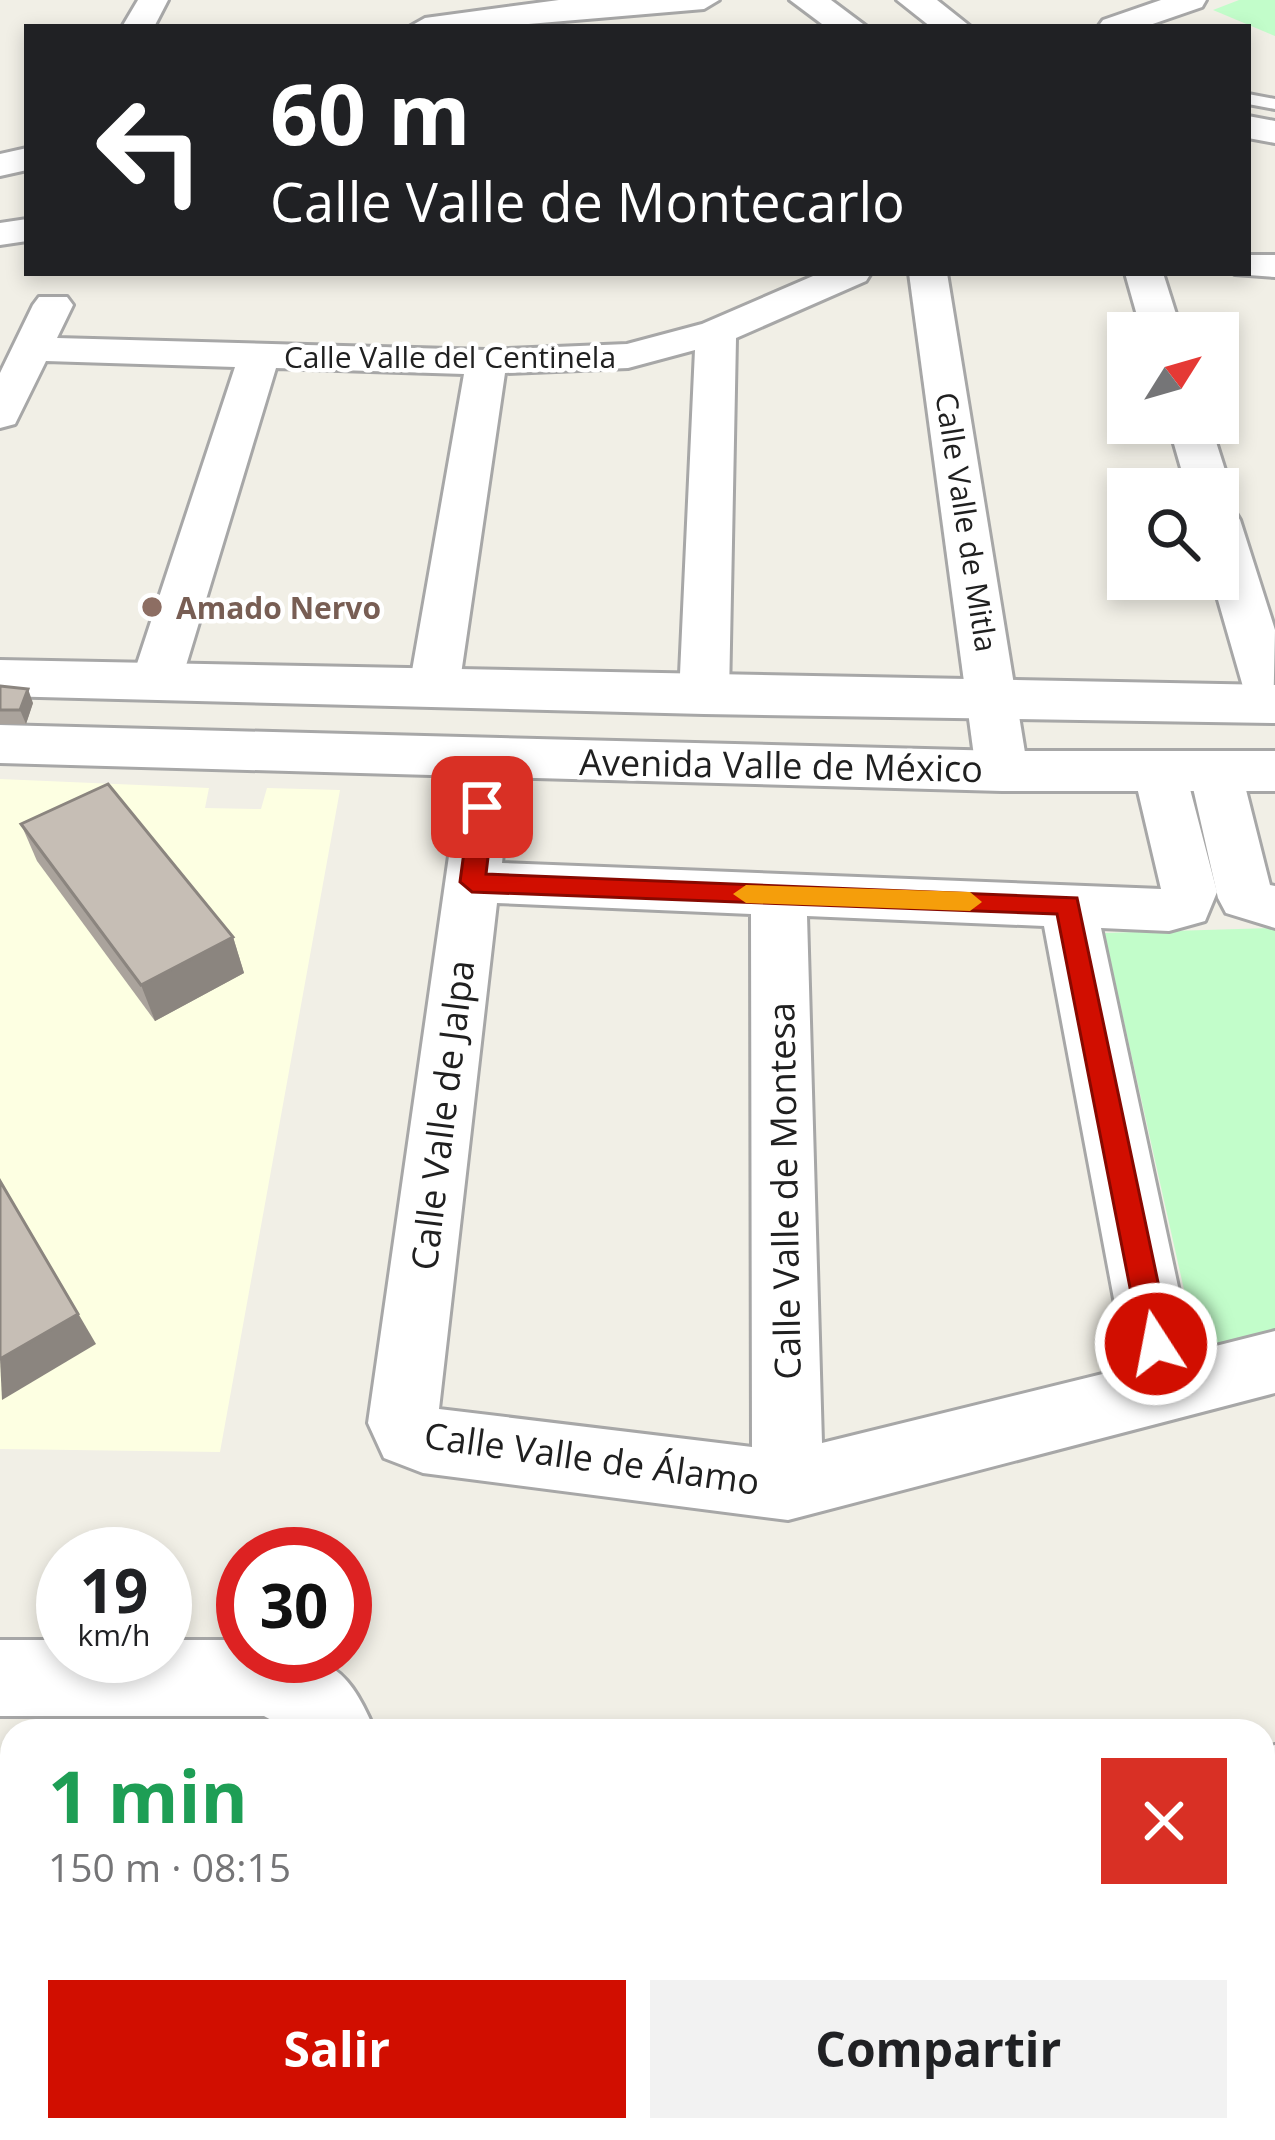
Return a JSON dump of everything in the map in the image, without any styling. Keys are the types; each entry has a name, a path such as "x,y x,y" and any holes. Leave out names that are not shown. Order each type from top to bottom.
{"street":[{"path":"449,24 642,1 704,0"},
{"path":"807,0 845,24"},
{"path":"914,0 950,24"},
{"path":"1123,24 1192,0"},
{"name":"Calle Valle del Centinela","path":"33,349 486,362 628,356 716,332 845,276"},
{"name":"Calle Valle de Mitla","path":"928,276 1002,771"},
{"path":"1145,276 1156,312"},
{"path":"0,415 53,305"},
{"path":"704,696 716,332"},
{"path":"156,682 259,356"},
{"path":"434,688 486,362"},
{"path":"1239,589 1274,704"},
{"name":"Avenida Valle de México","path":"0,678 704,696 1274,704"},
{"name":"Avenida Valle de México","path":"0,745 1002,771 1275,771"},
{"path":"472,882 1169,910 1185,907 1189,892 1159,770"},
{"path":"1215,770 1246,898 1266,906"},
{"name":"Calle Valle de Jalpa","path":"403,1423 482,807"},
{"name":"Calle Valle de Montesa","path":"779,896 788,1486"},
{"path":"1068,905 1165,1388"},
{"name":"Calle Valle de Álamo","path":"403,1423 409,1435 423,1440 788,1486 1275,1361"},
{"path":"0,1678 264,1678 294,1685 331,1719"}],"shaded area":[{"path":"0,779 209,788 205,808 261,809 267,788 340,790 220,1452 0,1449"}],"green space":[{"path":"1239,0 1275,0 1275,36 1251,24 1213,10"},
{"path":"1275,928 1275,1336 1198,1352 1104,933"}],"building":[{"path":"0,686 28,689 20,710 0,710"},
{"path":"108,784 233,937 141,985 21,824"},
{"path":"0,1181 78,1314 0,1359"}],"slow traffic":[{"path":"746,894 970,902"}],"place":[{"name":"Amado Nervo","path":"152,607"}],"route":[{"path":"482,807 472,882 1068,905 1156,1344"}]}
